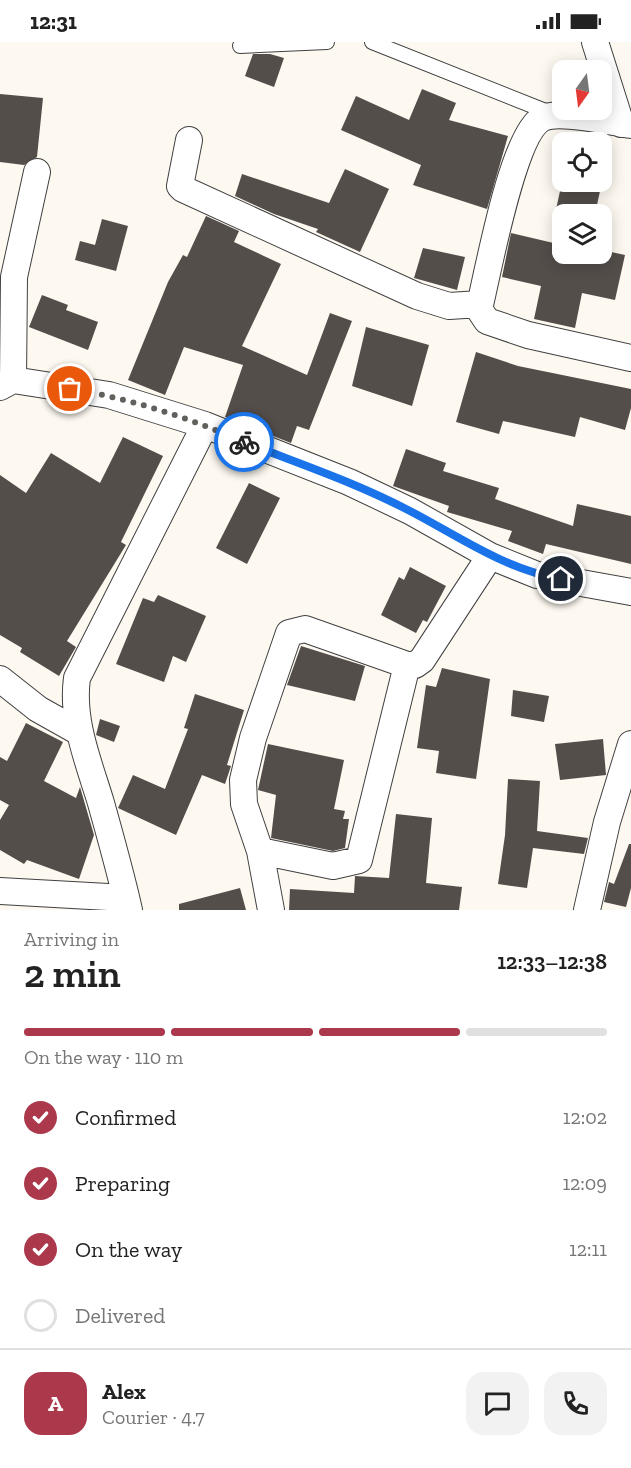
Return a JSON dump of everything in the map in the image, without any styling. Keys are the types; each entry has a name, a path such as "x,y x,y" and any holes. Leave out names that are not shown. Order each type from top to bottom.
{"street":[{"path":"594,120 626,124 595,42"},
{"path":"552,116 541,119 530,129 523,144 495,234 479,309 487,321 528,335 631,358"},
{"path":"189,140 180,177 180,186 183,189 417,296 449,306 480,304"},
{"path":"37,172 14,277 6,384 109,394 205,425 349,482 410,511 490,556 537,575 631,592"},
{"path":"0,891 127,904 118,862 79,732 74,695 77,678 205,425"},
{"path":"271,910 260,851 244,804 243,780 254,738 289,633 305,629 415,665 422,660 490,556"},
{"path":"260,851 333,866 360,860 407,664"},
{"path":"0,679 38,709 79,732"},
{"path":"587,910 607,822 631,744"}],"lane":[{"path":"240,46 327,42"},
{"path":"372,42 552,114"}],"building":[{"path":"253,54 270,54 284,58 274,87 245,76"},
{"path":"422,89 456,103 449,120 508,136 487,209 413,185 421,165 341,130 356,96 409,120"},
{"path":"0,94 43,98 37,157 24,165 0,162"},
{"path":"345,169 389,189 360,252 316,232 318,229 274,214 235,196 242,174 329,203"},
{"path":"560,192 600,192 597,204 557,204"},
{"path":"206,216 239,231 234,242 281,264 242,346 307,375 330,313 352,321 309,430 297,426 291,443 225,417 243,365 184,347 165,395 128,380 168,282 183,255 187,257"},
{"path":"102,219 128,226 116,271 75,260 80,241 95,245"},
{"path":"511,233 552,243 552,264 612,264 612,252 625,255 615,300 582,293 575,328 534,319 541,286 502,277"},
{"path":"423,248 465,257 457,290 414,278"},
{"path":"42,295 68,305 66,310 98,322 88,350 29,327"},
{"path":"366,327 429,345 412,406 352,386"},
{"path":"476,352 518,366 631,389 631,408 625,430 580,417 575,437 503,421 499,434 456,422"},
{"path":"123,437 163,456 121,542 126,545 67,641 76,647 59,676 20,652 22,648 0,635 0,475 26,493 51,453 100,483"},
{"path":"406,449 446,463 443,471 499,488 495,499 573,526 577,504 631,516 631,564 546,544 543,554 508,541 512,531 447,512 449,506 393,486"},
{"path":"249,483 280,498 247,564 216,548"},
{"path":"410,567 446,586 427,622 423,620 416,633 381,615 399,577 404,580"},
{"path":"158,595 206,616 186,662 173,656 164,682 116,664 143,598 154,602"},
{"path":"301,646 365,666 355,701 287,685"},
{"path":"442,668 490,679 476,779 436,773 439,751 417,748 426,685 436,687"},
{"path":"513,690 549,696 544,722 511,716"},
{"path":"195,694 244,710 227,765 231,766 225,784 202,775 176,835 118,808 133,775 165,789 188,729 184,728"},
{"path":"100,719 120,726 114,742 96,735"},
{"path":"26,723 63,742 44,781 76,798 80,787 94,835 79,879 27,860 24,864 0,850 0,820 9,805 0,800 0,757 7,761"},
{"path":"603,739 606,775 560,780 555,744"},
{"path":"268,744 344,760 334,809 345,811 343,819 349,819 345,848 333,851 271,838 276,795 258,790"},
{"path":"508,779 540,781 537,831 588,838 584,854 533,848 527,888 498,884 505,835"},
{"path":"396,814 432,818 426,883 462,887 459,910 289,910 290,889 354,893 355,876 389,878"},
{"path":"629,844 631,844 631,888 626,907 604,902 609,882 614,884"},
{"path":"240,888 246,910 179,910 179,904"}],"way so far":[{"path":"70,389 109,394 205,425 244,442"}],"route":[{"path":"244,442 349,482 410,511 490,556 537,575 561,579"}]}
